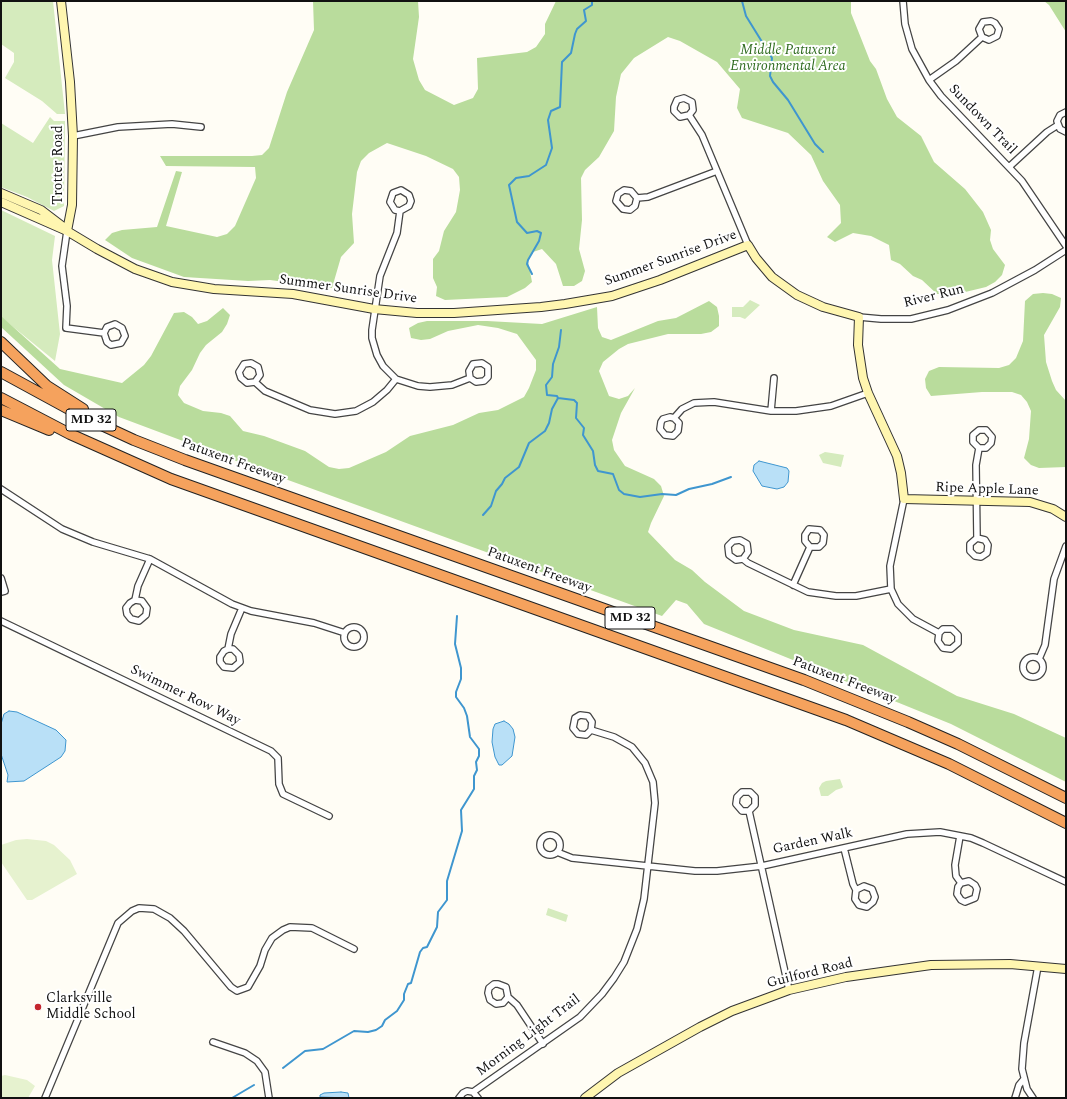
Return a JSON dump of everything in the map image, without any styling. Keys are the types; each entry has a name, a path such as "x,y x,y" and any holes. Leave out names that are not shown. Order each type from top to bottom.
{"highway":[{"path":"1,342 48,386 73,404 185,460"},
{"name":"Patuxent Freeway","path":"1,372 87,418 134,440 185,460 804,680 951,741 1066,798"},
{"name":"MD 32","path":"1,398 113,454 171,479 846,720 956,768 1066,823"},
{"path":"1,410 113,454"}],"street":[{"name":"Trotter Road","path":"61,1 70,82 73,136 72,205 62,266 66,306 66,328 104,333"},
{"name":"Sundown Trail","path":"903,1 905,24 912,49 929,80 942,96 1009,167 1031,194 1066,246"},
{"path":"929,80 950,66 982,38"},
{"path":"1066,112 1058,118 1058,125 1060,129 1066,132"},
{"name":"River Run","path":"690,115 702,135 748,245 763,268 797,295 822,307 859,317 904,319 948,310 992,293 1035,270 1066,250"},
{"path":"73,136 118,127 172,124 201,126"},
{"path":"1009,167 1047,132 1058,125"},
{"path":"637,198 648,197 717,171"},
{"name":"Summer Sunrise Drive","path":"1,193 41,210 67,231"},
{"name":"Summer Sunrise Drive","path":"1,202 67,231 135,269 172,282 214,289 299,295 374,309 437,313 565,304 612,296 634,290 748,245"},
{"path":"400,211 397,233 380,276 372,330 374,347 383,366 396,379 418,386 430,387 452,385 470,378"},
{"path":"859,317 859,356 868,393 897,456 902,478 904,499 890,566 891,589 898,604 908,615 918,623 939,633"},
{"path":"771,411 774,378"},
{"path":"255,382 265,391 310,410 335,414 356,410 373,402 387,390 396,379"},
{"path":"674,418 682,409 698,403 714,402 771,411 796,411 820,409 842,403 868,393"},
{"path":"977,538 976,465 979,448"},
{"path":"1,489 62,529 93,542 150,559 220,599 242,608 304,620 345,633"},
{"name":"Ripe Apple Lane","path":"904,499 1038,503 1053,509 1066,517"},
{"path":"1039,659 1045,645 1054,579 1066,546"},
{"path":"793,585 810,547"},
{"path":"135,600 138,586 150,559"},
{"path":"743,559 755,568 808,592 836,596 865,596 891,589"},
{"path":"1,578 4,591 1,592"},
{"path":"228,649 231,634 242,608"},
{"name":"Swimmer Row Way","path":"1,621 272,751 278,758 279,784 283,794 329,816"},
{"name":"Morning Light Trail","path":"473,1092 568,1026 602,994 624,962 642,913 655,802 650,773 640,757 628,744 614,737 591,730"},
{"path":"749,811 789,990"},
{"name":"Garden Walk","path":"557,852 572,858 717,871 762,866 844,848 929,832 960,836 983,843 1066,882"},
{"path":"960,836 954,864 956,876 960,883"},
{"path":"844,848 850,878 856,890"},
{"path":"45,1098 118,923 132,911 139,908 154,909 170,918 184,931 231,987 237,991 248,987 260,966 265,950 272,938 290,927 312,928 354,949"},
{"name":"Guilford Road","path":"585,1098 618,1073 695,1030 732,1011 789,990 846,977 931,965 976,964 1038,966 1066,969"},
{"path":"1033,1098 1024,1079 1022,1057 1038,966"},
{"path":"508,997 517,1005 543,1044"},
{"path":"213,1042 245,1053 257,1061 264,1072 269,1098"},
{"path":"1016,1098 1019,1085 1024,1079"},
{"name":"Morning Light Trail","path":"459,1098 467,1091 473,1092 478,1098"}],"green space":[{"path":"1,1 53,1 65,114 57,114 42,101 5,78 14,62 14,53 1,44"},
{"name":"Middle Patuxent Environmental Area","path":"313,1 418,1 419,17 413,59 419,80 425,90 454,105 473,98 478,89 477,58 527,52 536,47 545,34 545,24 556,1 851,1 851,13 870,61 876,69 887,99 897,117 921,136 934,162 965,189 983,212 991,230 990,240 993,249 1005,265 1002,275 995,282 986,287 957,294 937,294 922,280 913,276 900,264 891,260 889,245 871,236 853,233 835,242 827,237 841,223 840,205 823,181 811,155 788,133 742,118 737,108 740,89 717,62 680,41 668,37 634,58 621,74 616,97 614,131 599,157 585,170 581,178 582,220 579,249 585,271 582,281 574,286 563,286 556,264 542,249 533,252 528,261 532,282 525,288 507,297 445,300 436,296 437,287 433,278 433,259 439,251 444,231 456,212 460,190 459,177 453,169 426,156 387,143 369,153 361,161 357,172 352,214 354,243 341,257 332,288 270,280 248,281 184,277 132,258 105,240 112,233 122,230 157,227 176,171 182,172 166,226 217,237 227,234 235,226 256,178 255,167 166,166 160,156 252,156 262,155 269,148 287,92 314,30"},
{"path":"1044,1 1066,1 1066,32 1049,5"},
{"path":"50,117 54,121 65,121 64,206 54,211 27,197 1,187 1,123 33,143"},
{"path":"1,210 55,236 52,260 60,334 55,361 1,317"},
{"path":"1033,294 1052,294 1061,298 1060,307 1044,335 1046,362 1052,381 1056,390 1066,401 1066,467 1039,468 1031,465 1024,458 1029,439 1031,411 1027,402 1021,395 1012,392 982,392 931,396 926,388 925,379 929,371 939,367 999,368 1009,365 1016,358 1023,341 1025,301"},
{"path":"750,300 760,305 745,319 740,317 732,317 732,307 743,307"},
{"path":"709,301 717,307 719,316 719,326 711,332 701,334 668,334 628,344 619,349 603,362 599,371 609,396 619,399 628,396 635,388 621,413 612,440 614,450 625,466 654,479 661,486 664,496 648,532 675,560 692,570 705,582 744,611 794,630 863,645 957,696 1014,714 1066,738 1066,782 951,724 704,624 687,604 676,600 662,616 119,417 64,385 1,327 1,316 60,369 122,383 144,365 151,356 174,313 184,312 192,317 198,324 207,321 223,308 230,315 227,324 222,332 206,345 200,353 192,370 180,386 178,395 184,403 203,411 221,413 230,416 243,431 264,436 305,451 329,467 339,469 349,468 386,452 410,436 453,425 479,413 498,410 524,397 529,388 536,370 536,360 517,334 498,328 478,325 448,331 430,339 421,340 411,338 409,328 418,323 427,321 487,321 542,324 597,307 598,328 602,337 611,340 658,321 676,318"},
{"path":"825,452 844,455 841,467 823,463 819,455"},
{"path":"840,779 842,788 836,790 828,796 821,796 819,788 822,783"},
{"path":"27,839 46,841 54,845 70,860 77,874 32,900 27,900 1,862 1,845 16,840"},
{"path":"548,908 568,915 566,922 546,915"},
{"path":"5,1075 27,1080 35,1086 28,1098 1,1098 1,1076"}],"water":[{"path":"759,461 787,468 789,471 788,482 784,487 777,489 762,486 753,471 754,465"},
{"path":"9,711 17,712 56,730 66,740 65,751 61,757 24,781 7,782 8,775 1,754 1,724 4,714"},
{"path":"504,721 513,729 515,737 512,756 502,765 499,765 495,757 492,742 493,729 495,724"},
{"path":"324,1093 348,1093 349,1098 320,1097 320,1095"}],"waterway":[{"path":"532,274 527,264 539,241 541,233 537,231 527,233 517,222 509,185 516,178 529,176 546,165 552,148 548,120 551,111 560,107 562,62 571,53 577,29 586,21 584,10 592,5 592,1"},
{"path":"742,1 746,16 772,58 770,76 773,82 788,100 815,144 823,152"},
{"path":"483,515 491,506 496,491 505,478 519,467 529,443 545,431 549,423 552,409 558,398 557,396 547,395 546,385 552,377 553,364 559,347 561,330"},
{"path":"558,398 574,400 577,403 576,418 584,428 583,435 593,451 595,465 598,471 613,474 619,490 624,494 640,497 662,494 676,495 689,489 712,484 731,477"},
{"path":"283,1068 305,1051 323,1049 354,1031 368,1032 376,1030 382,1026 385,1020 397,1011 404,1000 404,994 408,984 411,983 420,952 423,948 427,947 437,927 438,912 447,900 447,881 462,831 461,810 474,789 474,776 477,770 476,762 479,756 479,749 470,737 467,716 464,708 456,697 456,692 461,679 461,668 455,644 457,616"},
{"path":"232,1098 254,1085"}],"place":[{"name":"Clarksville Middle School","path":"38,1007"}]}
